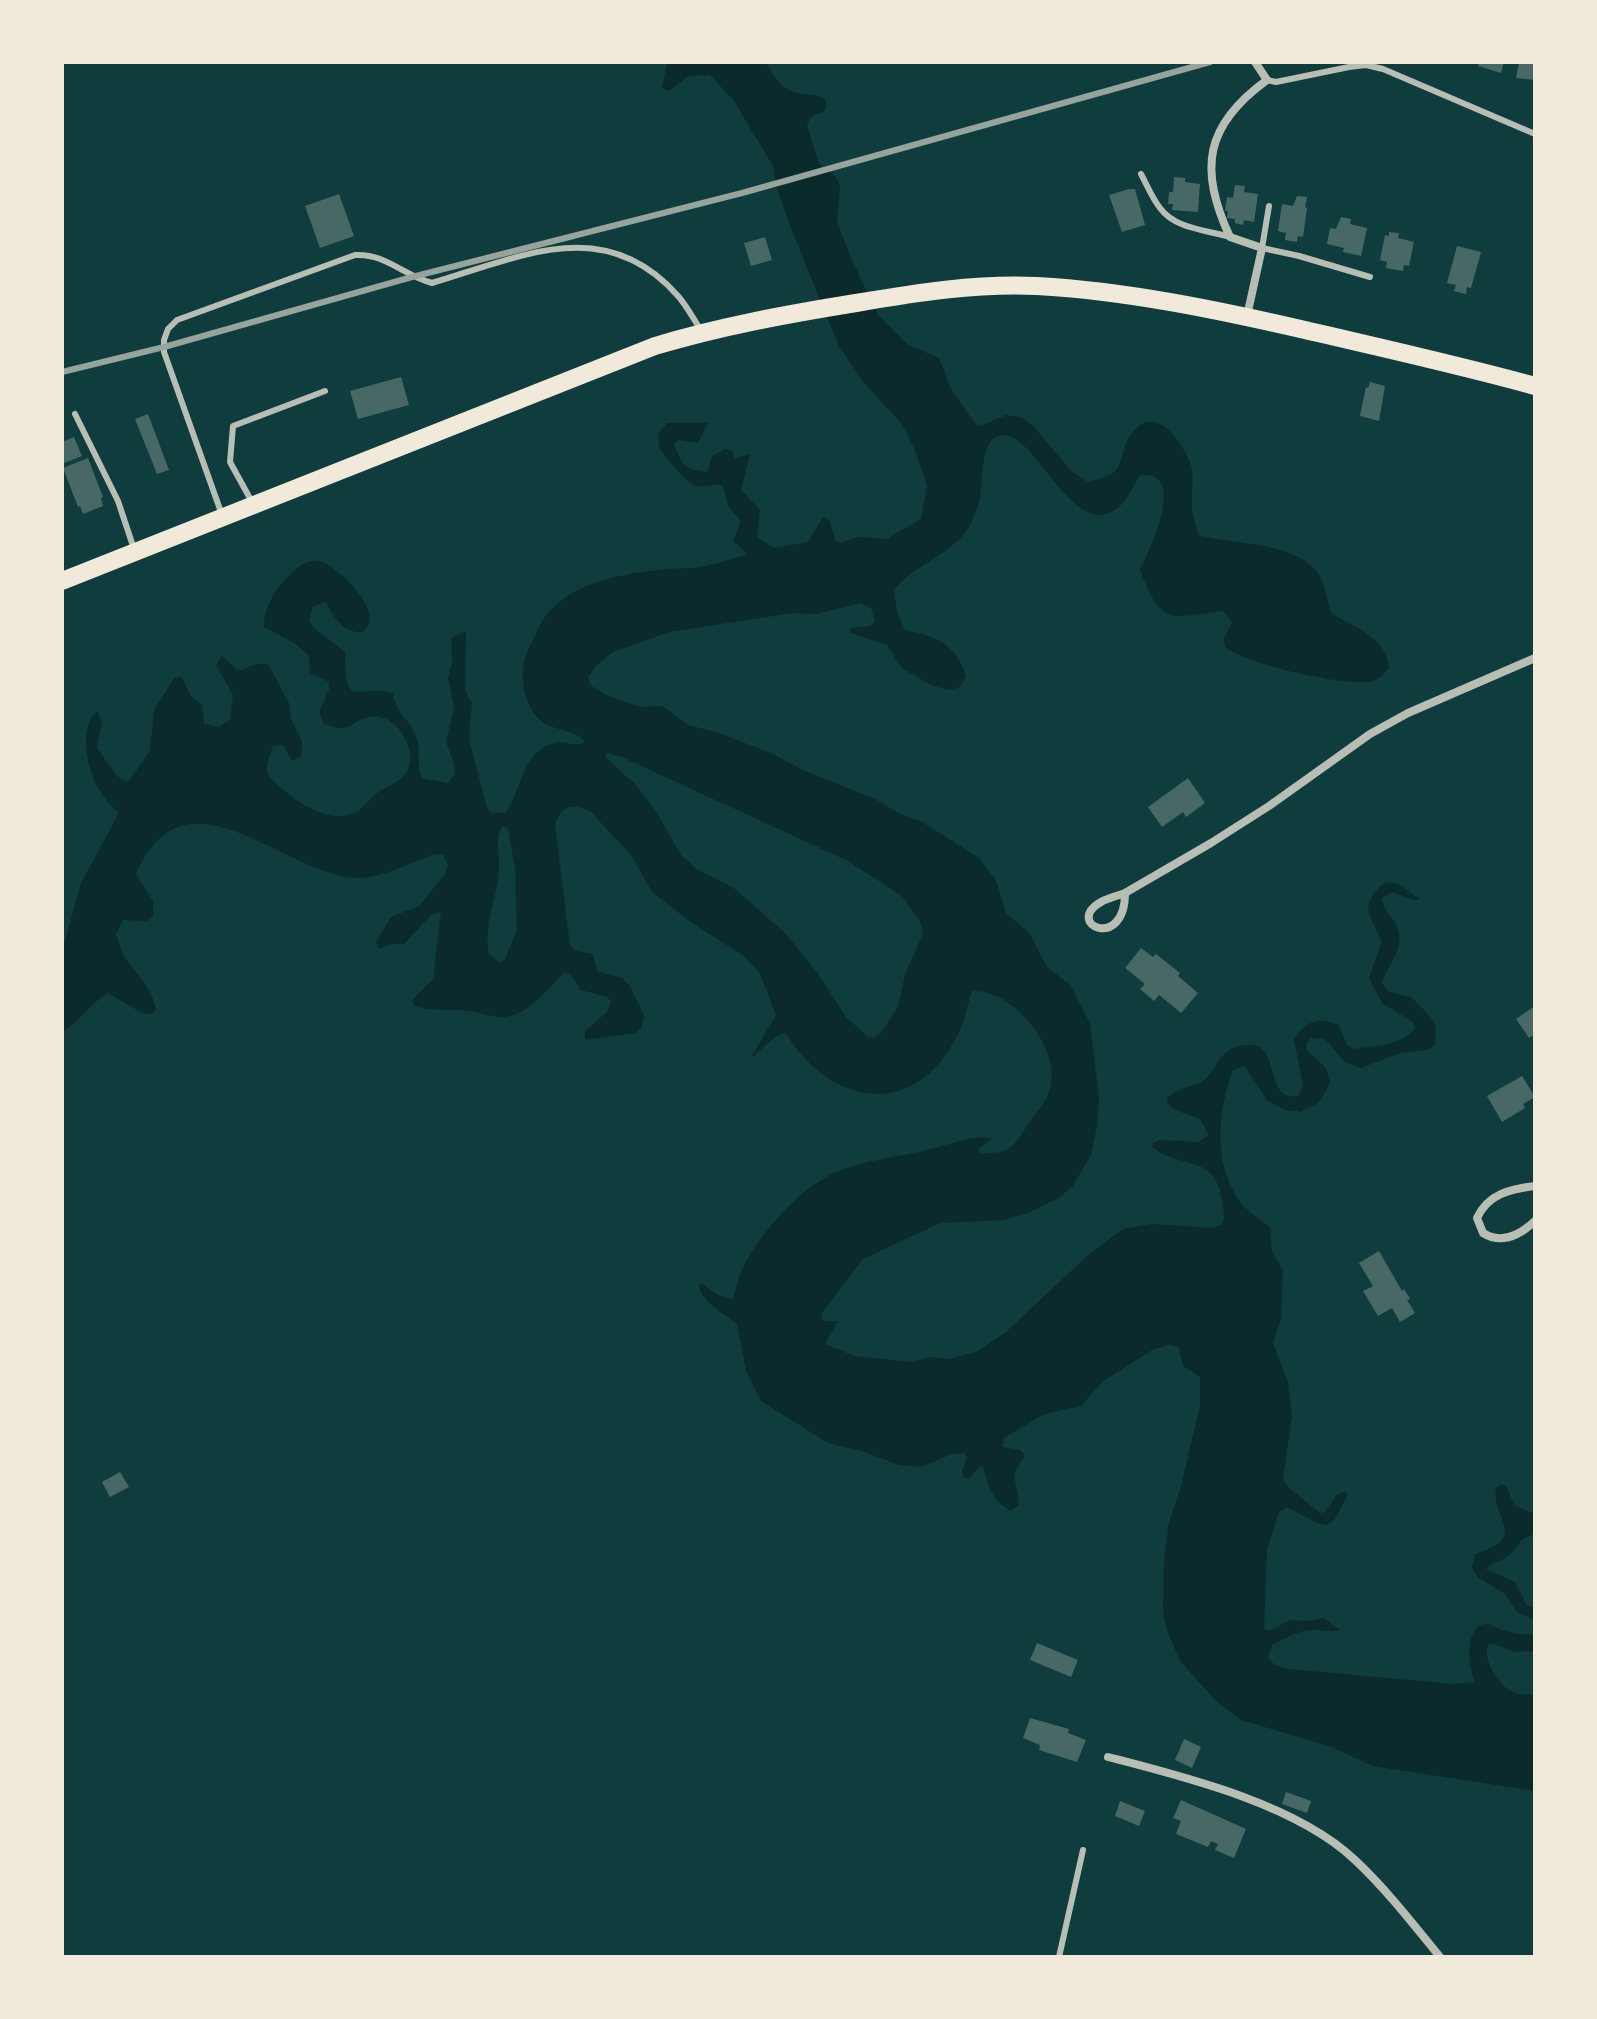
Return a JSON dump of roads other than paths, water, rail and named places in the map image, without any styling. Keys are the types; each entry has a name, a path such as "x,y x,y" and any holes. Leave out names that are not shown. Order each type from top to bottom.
{"main road":[{"path":"62,581 655,346 750,320 892,297 989,286 1037,286 1112,294 1247,317 1451,363 1535,386"}],"street":[{"path":"1247,317 1262,248 1230,237 1215,207 1211,162 1222,125 1237,105 1267,80 1255,62"},
{"path":"1125,893 1125,904 1110,927 1103,930 1090,925 1093,908 1125,893 1258,813 1370,734 1408,713 1535,658"},
{"path":"1535,1186 1492,1198 1482,1207 1477,1218 1483,1233 1499,1239 1514,1237 1535,1221"},
{"path":"1108,1757 1180,1776 1263,1806 1314,1830 1354,1859 1440,1957"}],"lane":[{"path":"1267,80 1276,82 1366,65 1383,69 1535,134"},
{"path":"1141,174 1168,217 1182,225 1230,237"},
{"path":"1269,206 1262,248 1370,277"},
{"path":"223,517 164,352 164,340 168,329 177,320 231,298 355,255 369,254 385,259 415,279 432,283 538,252 561,247 584,247 608,251 635,262 661,279 680,298 702,332"},
{"path":"254,505 230,462 233,426 325,391"},
{"path":"75,414 118,501 136,552"},
{"path":"1059,1957 1083,1850"}],"water":[{"path":"667,62 765,62 787,89 826,100 826,110 811,117 807,125 819,164 836,177 840,186 837,221 850,256 878,315 908,345 939,358 951,389 976,425 981,426 1006,415 1021,417 1034,427 1071,471 1088,482 1116,470 1127,441 1136,429 1145,423 1162,425 1178,441 1190,462 1192,509 1199,535 1278,549 1306,562 1322,581 1331,613 1376,641 1383,649 1389,668 1378,679 1369,682 1295,672 1253,660 1225,647 1224,639 1232,622 1223,611 1178,616 1169,614 1154,601 1140,570 1162,514 1162,485 1154,477 1140,475 1120,506 1102,515 1085,511 1069,498 1024,446 1010,436 996,437 986,450 979,503 965,533 948,549 910,574 894,590 897,612 905,630 943,643 957,656 966,676 960,687 949,690 933,686 902,668 887,645 850,633 850,628 870,626 875,622 871,608 861,603 816,614 793,613 669,632 613,652 596,666 588,677 590,685 606,695 640,707 663,706 688,725 771,753 922,822 979,858 996,880 1006,913 1030,934 1047,967 1070,985 1090,1023 1099,1097 1097,1126 1091,1155 1072,1187 1060,1197 1028,1213 1004,1220 940,1223 863,1259 821,1314 823,1321 838,1321 825,1344 854,1356 912,1362 929,1357 949,1359 976,1352 1006,1332 1087,1256 1123,1229 1151,1224 1212,1228 1222,1225 1222,1200 1212,1175 1204,1168 1162,1154 1152,1147 1159,1140 1198,1142 1209,1135 1200,1119 1175,1110 1168,1104 1167,1098 1201,1082 1229,1050 1248,1045 1258,1047 1265,1053 1280,1090 1287,1095 1298,1096 1303,1085 1294,1040 1313,1022 1339,1025 1347,1045 1353,1049 1387,1044 1410,1034 1415,1028 1413,1022 1382,1003 1369,978 1382,941 1370,916 1369,903 1384,884 1390,882 1401,886 1419,899 1413,900 1392,892 1382,898 1398,928 1400,940 1382,983 1389,992 1411,997 1428,1014 1436,1027 1435,1046 1400,1053 1361,1068 1345,1062 1325,1039 1311,1038 1306,1043 1307,1050 1326,1068 1330,1083 1319,1102 1301,1112 1285,1110 1267,1100 1245,1066 1233,1070 1221,1120 1222,1155 1232,1188 1241,1203 1270,1227 1272,1253 1283,1270 1281,1318 1273,1343 1288,1382 1292,1416 1283,1479 1289,1488 1320,1513 1326,1512 1336,1495 1348,1494 1335,1519 1327,1525 1287,1507 1279,1512 1267,1550 1264,1629 1270,1631 1290,1620 1323,1618 1340,1630 1309,1630 1293,1634 1272,1645 1268,1658 1275,1665 1289,1669 1454,1684 1474,1682 1470,1646 1478,1626 1488,1623 1511,1633 1535,1634 1535,1651 1514,1652 1495,1644 1488,1645 1487,1651 1490,1666 1504,1686 1515,1693 1535,1695 1535,1791 1373,1766 1329,1746 1241,1720 1217,1702 1180,1661 1163,1612 1164,1558 1169,1523 1200,1406 1200,1377 1183,1366 1179,1347 1169,1345 1154,1349 1103,1381 1081,1406 1044,1414 1004,1438 1002,1447 1020,1450 1025,1455 1014,1474 1019,1504 1011,1511 995,1498 983,1467 979,1467 969,1479 964,1478 962,1470 967,1458 964,1453 952,1454 921,1467 899,1465 862,1451 828,1443 761,1401 746,1371 737,1324 708,1302 698,1285 702,1284 720,1296 733,1299 742,1269 768,1229 804,1192 841,1170 967,1139 993,1138 978,1149 980,1153 1005,1150 1015,1143 1045,1100 1052,1076 1049,1058 1032,1025 1004,1000 988,993 972,991 959,1033 938,1065 917,1083 894,1092 870,1094 846,1088 824,1075 803,1056 785,1032 750,1059 776,1015 759,972 744,956 692,923 652,892 631,855 591,812 574,806 565,809 555,824 570,946 576,951 593,954 597,971 622,978 630,986 644,1016 641,1029 635,1033 585,1040 585,1031 607,1012 611,1001 581,990 571,975 565,972 528,1008 510,1016 414,1006 412,1000 433,979 441,912 432,914 404,944 379,949 376,942 391,917 419,906 445,874 448,865 443,855 434,854 380,875 346,877 318,869 231,830 204,824 178,827 156,843 136,874 153,901 153,916 146,921 123,920 116,934 124,956 148,988 156,1009 152,1014 142,1013 108,993 62,1032 62,952 81,883 119,813 97,786 89,764 87,728 97,711 102,721 97,748 117,776 128,782 150,751 154,710 174,678 182,677 190,695 202,705 204,724 219,727 230,720 233,695 216,665 222,656 238,671 257,664 268,664 289,703 291,719 302,741 302,755 292,761 283,745 273,746 267,772 292,797 320,812 349,815 406,773 409,749 396,726 376,717 365,718 343,728 324,724 319,712 329,690 329,682 310,673 309,656 296,644 264,627 267,609 276,591 303,564 319,561 327,564 348,581 365,604 369,625 361,633 339,622 326,602 313,606 309,620 313,627 345,652 347,683 351,689 356,692 393,693 397,707 417,739 422,778 448,783 455,774 446,742 454,708 448,678 452,663 451,638 466,631 465,691 472,703 469,739 487,808 492,813 506,813 529,762 536,754 555,743 585,742 540,720 526,696 524,661 549,612 574,592 604,580 704,566 746,555 733,541 741,521 728,506 723,486 693,484 659,448 658,434 667,423 708,423 698,443 679,440 674,443 688,468 708,472 712,456 725,449 731,450 735,458 750,454 741,490 760,510 757,537 774,548 808,542 823,517 830,521 835,540 840,543 859,537 887,539 921,519 927,485 913,445 902,424 864,383 839,346 794,236 776,186 773,166 734,101 710,75 688,76 669,91 662,88","holes":["607,753 622,757 848,861 902,896 921,923 923,934 905,974 898,1007 881,1033 873,1038 868,1037 846,1017 819,975 786,934 735,889 695,868 681,855 657,813 637,786 605,757","502,826 508,828 515,869 517,930 504,961 499,962 489,954 488,942"]},
{"path":"1502,1484 1514,1505 1535,1514 1535,1534 1521,1541 1506,1557 1486,1569 1515,1582 1527,1606 1535,1607 1535,1620 1517,1612 1505,1594 1478,1577 1472,1568 1475,1554 1501,1541 1505,1534 1496,1500 1496,1488"}],"railway":[{"path":"62,372 164,347 412,277 742,193 1210,62"}]}
